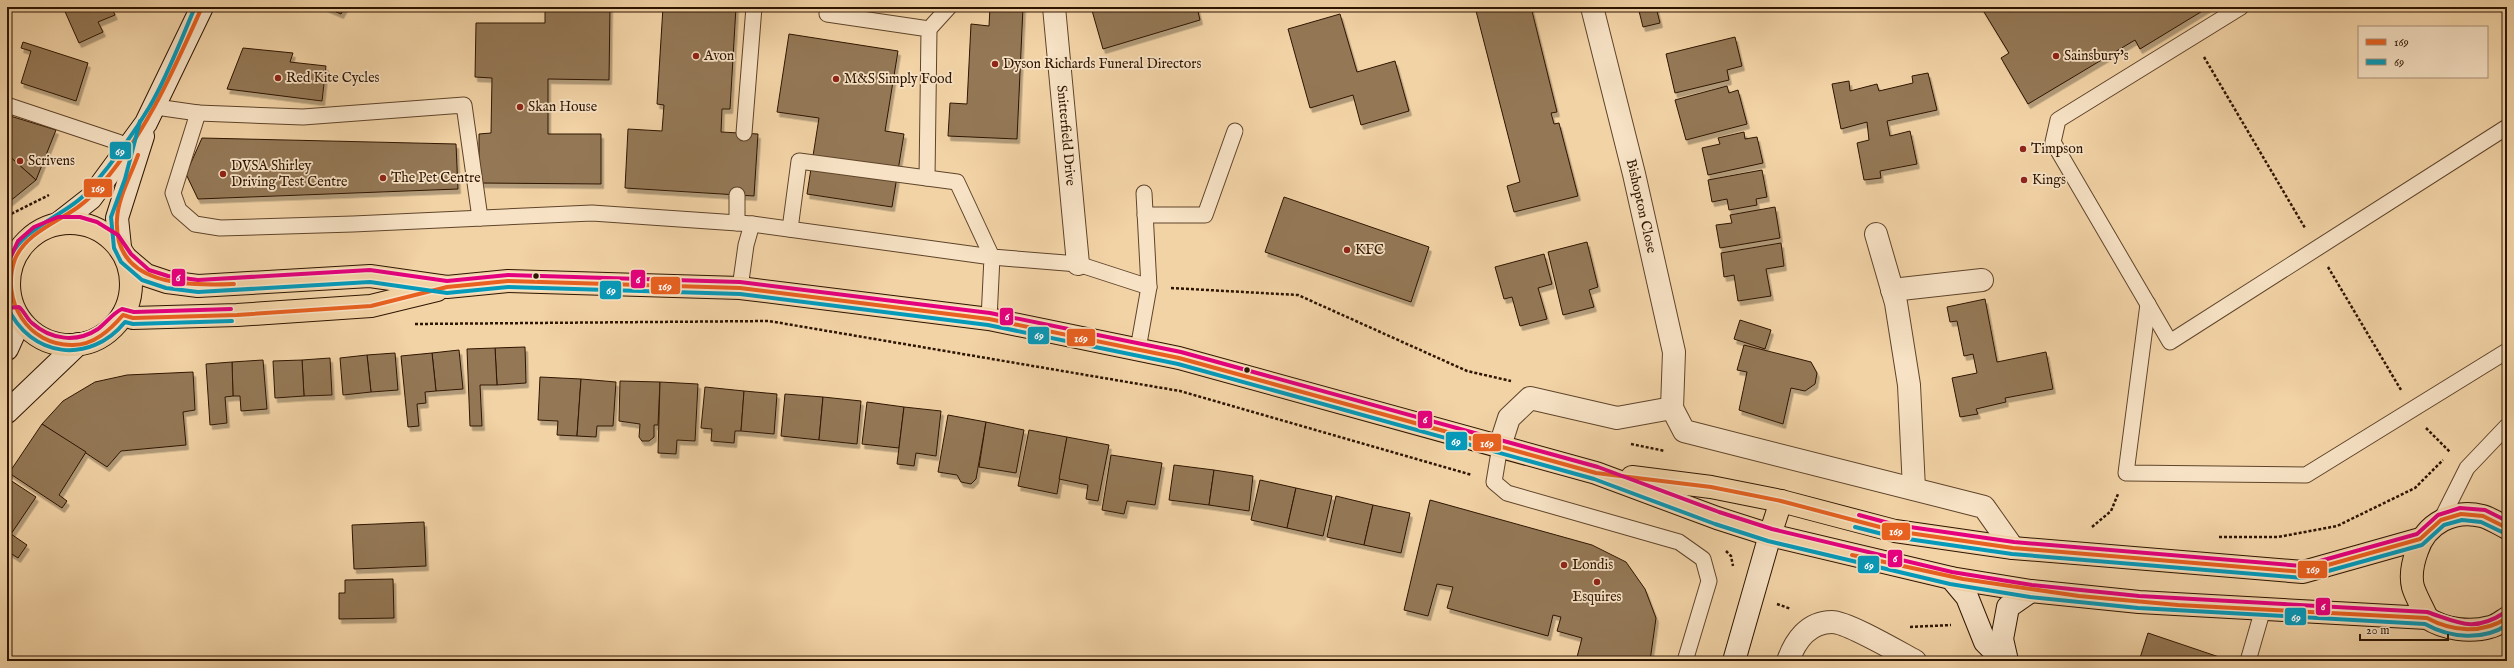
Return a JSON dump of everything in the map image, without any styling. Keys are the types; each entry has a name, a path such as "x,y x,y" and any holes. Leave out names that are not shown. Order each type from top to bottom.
{"highway":[{"path":"123,253 131,275 130,296 123,315 113,328 96,339 78,344 67,345 45,340 14,315 8,273 22,245 37,232 59,223 79,222 94,227 114,240 123,253 146,275 167,282 198,286 370,276 447,287"},
{"path":"123,315 133,318 229,315 371,306 447,287 508,281 740,288 989,319 1178,358 1596,473 1717,518 1770,535 1951,578 2031,591 2139,602 2427,618 2439,625 2460,629 2491,627 2507,618"},
{"path":"1596,473 1711,487 1781,500 1895,531 2013,548 2303,572 2420,539 2441,520 2461,514 2483,516 2507,528"},
{"path":"1770,535 1781,500"},
{"path":"2420,539 2412,564 2413,586 2427,618"}],"street":[{"path":"123,253 117,218 131,181 151,115 202,7"},
{"name":"Snitterfield Drive","path":"1054,7 1078,264"},
{"name":"Bishopton Close","path":"1592,7 1634,174 1674,352 1672,408"},
{"path":"59,223 91,198 151,115"},
{"path":"1876,234 1892,290 1909,385 1914,489"},
{"path":"1892,290 1982,280"},
{"path":"7,349 14,315"},
{"path":"7,412 78,344"},
{"path":"1500,446 1509,418 1530,398 1616,418 1672,408 1684,431 1984,507 2013,548"},
{"path":"1734,661 1770,535"},
{"path":"1951,578 1967,597 1985,642 2005,661"},
{"path":"2005,661 2002,639 2008,607 2031,591"},
{"path":"1788,661 1794,645 1811,627 1833,622 1884,643 1915,661"}],"lane":[{"path":"744,133 754,7"},
{"path":"927,178 929,29 949,7"},
{"path":"2241,7 2058,120 2054,142 2170,342 2507,127"},
{"path":"828,11 929,29"},
{"path":"7,105 118,142 128,148"},
{"path":"151,115 198,113 303,117 464,105 480,218"},
{"path":"198,113 173,193 179,210 195,224 220,228 354,224 592,213 752,224 992,256 1078,264 1149,287"},
{"path":"1145,216 1205,214 1235,131"},
{"path":"790,229 800,161 957,182 992,256 989,319"},
{"path":"1138,349 1149,287 1144,193"},
{"path":"737,223 738,195"},
{"path":"740,288 746,245 752,224"},
{"path":"2148,304 2126,473 2306,475 2507,351"},
{"path":"2441,520 2467,468 2507,426"},
{"path":"1500,446 1494,482 1508,493 1679,542 1703,559 1709,581 1685,661"},
{"path":"2248,661 2262,609"}],"path":[{"path":"2192,38 2413,410 2420,421 2451,453"},
{"path":"1149,287 1298,295 1467,371 1524,384 1530,398"},
{"path":"412,324 770,321 1180,390 1494,482"},
{"path":"2215,536 2278,537 2337,526 2415,488 2456,448"},
{"path":"2096,531 2088,530 2111,511 2126,473"}],"building":[{"path":"63,7 111,7 115,15 98,22 103,32 79,43"},
{"path":"325,7 345,7 341,14"},
{"name":"Skan House","path":"545,7 610,7 609,80 548,79 548,134 601,134 601,184 479,183 479,134 491,133 492,78 475,77 476,23 545,23"},
{"name":"Avon","path":"663,7 736,7 730,109 722,109 721,132 758,134 754,196 625,188 628,129 662,131 664,105 657,104"},
{"name":"Dyson Richards Funeral Directors","path":"990,7 1023,7 1017,139 948,136 950,103 967,104 971,24 989,26"},
{"path":"1091,7 1197,7 1200,20 1103,49"},
{"path":"1475,7 1531,7 1557,112 1551,113 1554,124 1559,123 1578,196 1514,212 1507,186 1520,182"},
{"path":"1638,7 1656,7 1660,23 1643,27"},
{"name":"Sainsbury's","path":"1981,7 2209,7 2140,49 2135,40 2028,104 2001,58 2009,53"},
{"path":"1340,14 1357,72 1395,61 1409,111 1361,125 1353,95 1310,108 1288,29"},
{"path":"789,34 898,51 885,131 904,134 892,207 807,194 819,118 777,112"},
{"path":"1735,37 1742,66 1727,70 1729,80 1675,93 1666,54"},
{"path":"23,42 88,63 76,101 21,83 31,51 21,48"},
{"name":"Red Kite Cycles","path":"243,48 293,53 290,62 326,66 322,101 227,89"},
{"path":"1928,73 1937,110 1887,121 1890,136 1910,131 1917,164 1880,171 1881,178 1864,180 1857,143 1869,140 1867,122 1841,129 1832,84 1849,81 1850,91 1877,84 1879,91 1913,83 1912,76"},
{"path":"1727,86 1729,93 1738,90 1747,124 1686,140 1675,100"},
{"path":"7,115 56,130 36,180 7,154"},
{"path":"1744,132 1745,139 1757,137 1763,163 1708,175 1702,148 1720,144 1718,138"},
{"path":"202,138 456,144 458,189 198,199 186,174"},
{"path":"7,154 36,180 9,202 7,200"},
{"path":"1762,170 1767,197 1756,199 1757,205 1729,210 1727,199 1712,202 1708,180"},
{"name":"KFC","path":"1284,197 1429,247 1411,302 1265,252"},
{"path":"1775,207 1780,238 1720,248 1716,225 1732,223 1730,215"},
{"path":"1587,242 1598,287 1589,290 1594,307 1563,315 1548,252"},
{"path":"1781,243 1784,266 1766,269 1771,296 1738,301 1734,275 1724,277 1721,253"},
{"path":"1544,254 1552,284 1538,288 1547,319 1520,326 1512,297 1504,299 1495,267"},
{"path":"1985,299 1997,362 2046,352 2053,389 2005,398 2006,402 1976,409 1978,414 1960,417 1952,378 1977,373 1973,354 1964,356 1957,321 1950,322 1947,307"},
{"path":"1740,320 1771,330 1765,349 1734,339"},
{"path":"1744,345 1811,362 1817,373 1815,384 1805,391 1791,388 1783,424 1739,410 1747,372 1737,370"},
{"path":"525,347 526,383 497,385 495,348"},
{"path":"495,348 497,385 480,385 482,426 470,426 467,349"},
{"path":"459,350 463,389 436,391 432,353"},
{"path":"395,353 398,390 371,392 367,355"},
{"path":"432,353 436,391 425,392 426,403 417,404 419,426 408,427 401,356"},
{"path":"367,355 371,392 343,395 340,358"},
{"path":"330,358 332,395 304,396 302,360"},
{"path":"263,360 267,409 241,411 240,396 233,396 232,362"},
{"path":"302,360 304,396 275,398 273,361"},
{"path":"232,362 233,396 225,397 227,423 210,425 206,364"},
{"path":"193,372 195,410 183,412 186,445 121,451 107,467 42,424 63,401 95,382 127,375"},
{"path":"540,377 581,379 577,436 557,435 558,421 538,420"},
{"path":"581,379 616,382 613,426 597,426 596,437 577,436"},
{"path":"620,381 660,382 658,425 654,425 654,437 649,441 642,441 639,437 640,424 619,421"},
{"path":"660,382 698,384 695,441 677,440 676,454 658,453"},
{"path":"705,387 744,391 741,431 735,431 734,443 711,441 712,429 701,428"},
{"path":"744,391 777,394 774,434 741,431"},
{"path":"785,394 823,397 819,440 781,436"},
{"path":"823,397 861,401 857,444 819,440"},
{"path":"867,402 904,407 899,448 862,444"},
{"path":"904,407 941,411 936,456 916,453 914,466 897,464"},
{"path":"948,415 986,422 976,479 971,484 961,482 957,475 938,472"},
{"path":"986,422 1024,430 1016,473 979,467"},
{"path":"42,424 86,452 59,495 67,501 62,508 9,473"},
{"path":"1029,430 1067,437 1057,494 1018,486"},
{"path":"1067,437 1109,445 1098,501 1086,499 1088,485 1059,479"},
{"path":"1111,455 1162,463 1155,505 1127,501 1124,514 1102,510"},
{"path":"1174,465 1214,470 1209,505 1169,500"},
{"path":"1214,470 1253,476 1249,511 1209,505"},
{"path":"7,478 36,497 11,534 27,545 18,558 7,551"},
{"path":"1260,480 1296,488 1287,528 1251,520"},
{"path":"1296,488 1332,496 1323,536 1287,528"},
{"path":"1336,496 1373,505 1364,545 1327,537"},
{"path":"1430,500 1592,545 1626,562 1645,589 1656,618 1650,661 1576,661 1582,638 1557,631 1561,617 1553,615 1548,636 1447,608 1453,587 1437,584 1428,616 1404,610"},
{"path":"1373,505 1410,513 1401,553 1364,545"},
{"path":"424,522 426,566 354,569 352,525"},
{"path":"393,579 394,618 339,619 339,593 345,593 345,580"},
{"path":"2148,633 2228,660 2139,661"}],"transit line":[{"name":"69","path":"7,264 14,251 23,240 33,231 81,198 91,188 137,128 163,82 195,7"},
{"name":"169","path":"202,7 168,81 142,129 111,173 84,203 30,239 21,248 15,259 11,275 11,290 15,304 22,318 31,329 43,338 57,343 73,345 88,342 101,336 123,315 133,318 237,315 371,306 447,287 508,281 740,288 989,319 1179,358 1596,473 1711,487 1781,501 1895,531 2013,548 2303,572 2420,539 2441,520 2461,514 2483,516 2507,528"},
{"name":"69","path":"140,121 125,179 111,217 114,248 121,262 142,280 166,288 198,292 370,282 447,293 508,287 740,294 988,325 1178,364 1594,479 1715,524 1768,541 1950,584 2030,597 2138,608 2425,624 2445,632 2466,636 2488,634 2507,625"},
{"name":"169","path":"138,155 122,195 117,219 119,241 127,258 140,270 156,277 175,282 215,285 234,284"},
{"name":"6","path":"7,265 18,241 34,227 58,217 80,217 97,222 118,235 131,254 149,270 168,276 198,280 370,270 447,281 508,275 740,282 990,313 1181,352 1598,467 1719,512 1772,529 1952,572 2032,585 2139,596 2427,612 2466,624 2483,623 2504,613"},
{"name":"69","path":"7,306 17,323 30,336 45,345 62,350 78,350 95,345 111,336 125,322 133,324 232,321"},
{"name":"6","path":"7,308 19,307 39,329 64,338 73,338 90,333 98,329 122,309 134,312 231,309"},
{"name":"6","path":"1859,515 1896,525 2014,542 2302,566 2417,534 2438,515 2460,508 2485,510 2507,521"},
{"name":"69","path":"1855,527 1894,537 2012,554 2303,578 2422,545 2444,525 2462,520 2481,522 2504,533"},
{"name":"169","path":"1852,555 1963,579 2079,596 2178,605 2427,618 2447,626 2467,629 2488,627 2507,618"}],"place":[{"name":"Avon","path":"696,56"},
{"name":"Sainsbury's","path":"2056,56"},
{"name":"Dyson Richards Funeral Directors","path":"995,64"},
{"name":"Red Kite Cycles","path":"278,78"},
{"name":"M&S Simply Food","path":"836,79"},
{"name":"Skan House","path":"520,107"},
{"name":"Timpson","path":"2023,149"},
{"name":"Scrivens","path":"20,161"},
{"name":"DVSA Shirley Driving Test Centre","path":"223,174"},
{"name":"The Pet Centre","path":"383,178"},
{"name":"Kings","path":"2024,180"},
{"name":"KFC","path":"1347,250"},
{"name":"Londis","path":"1564,565"},
{"name":"Esquires","path":"1597,582"}]}
